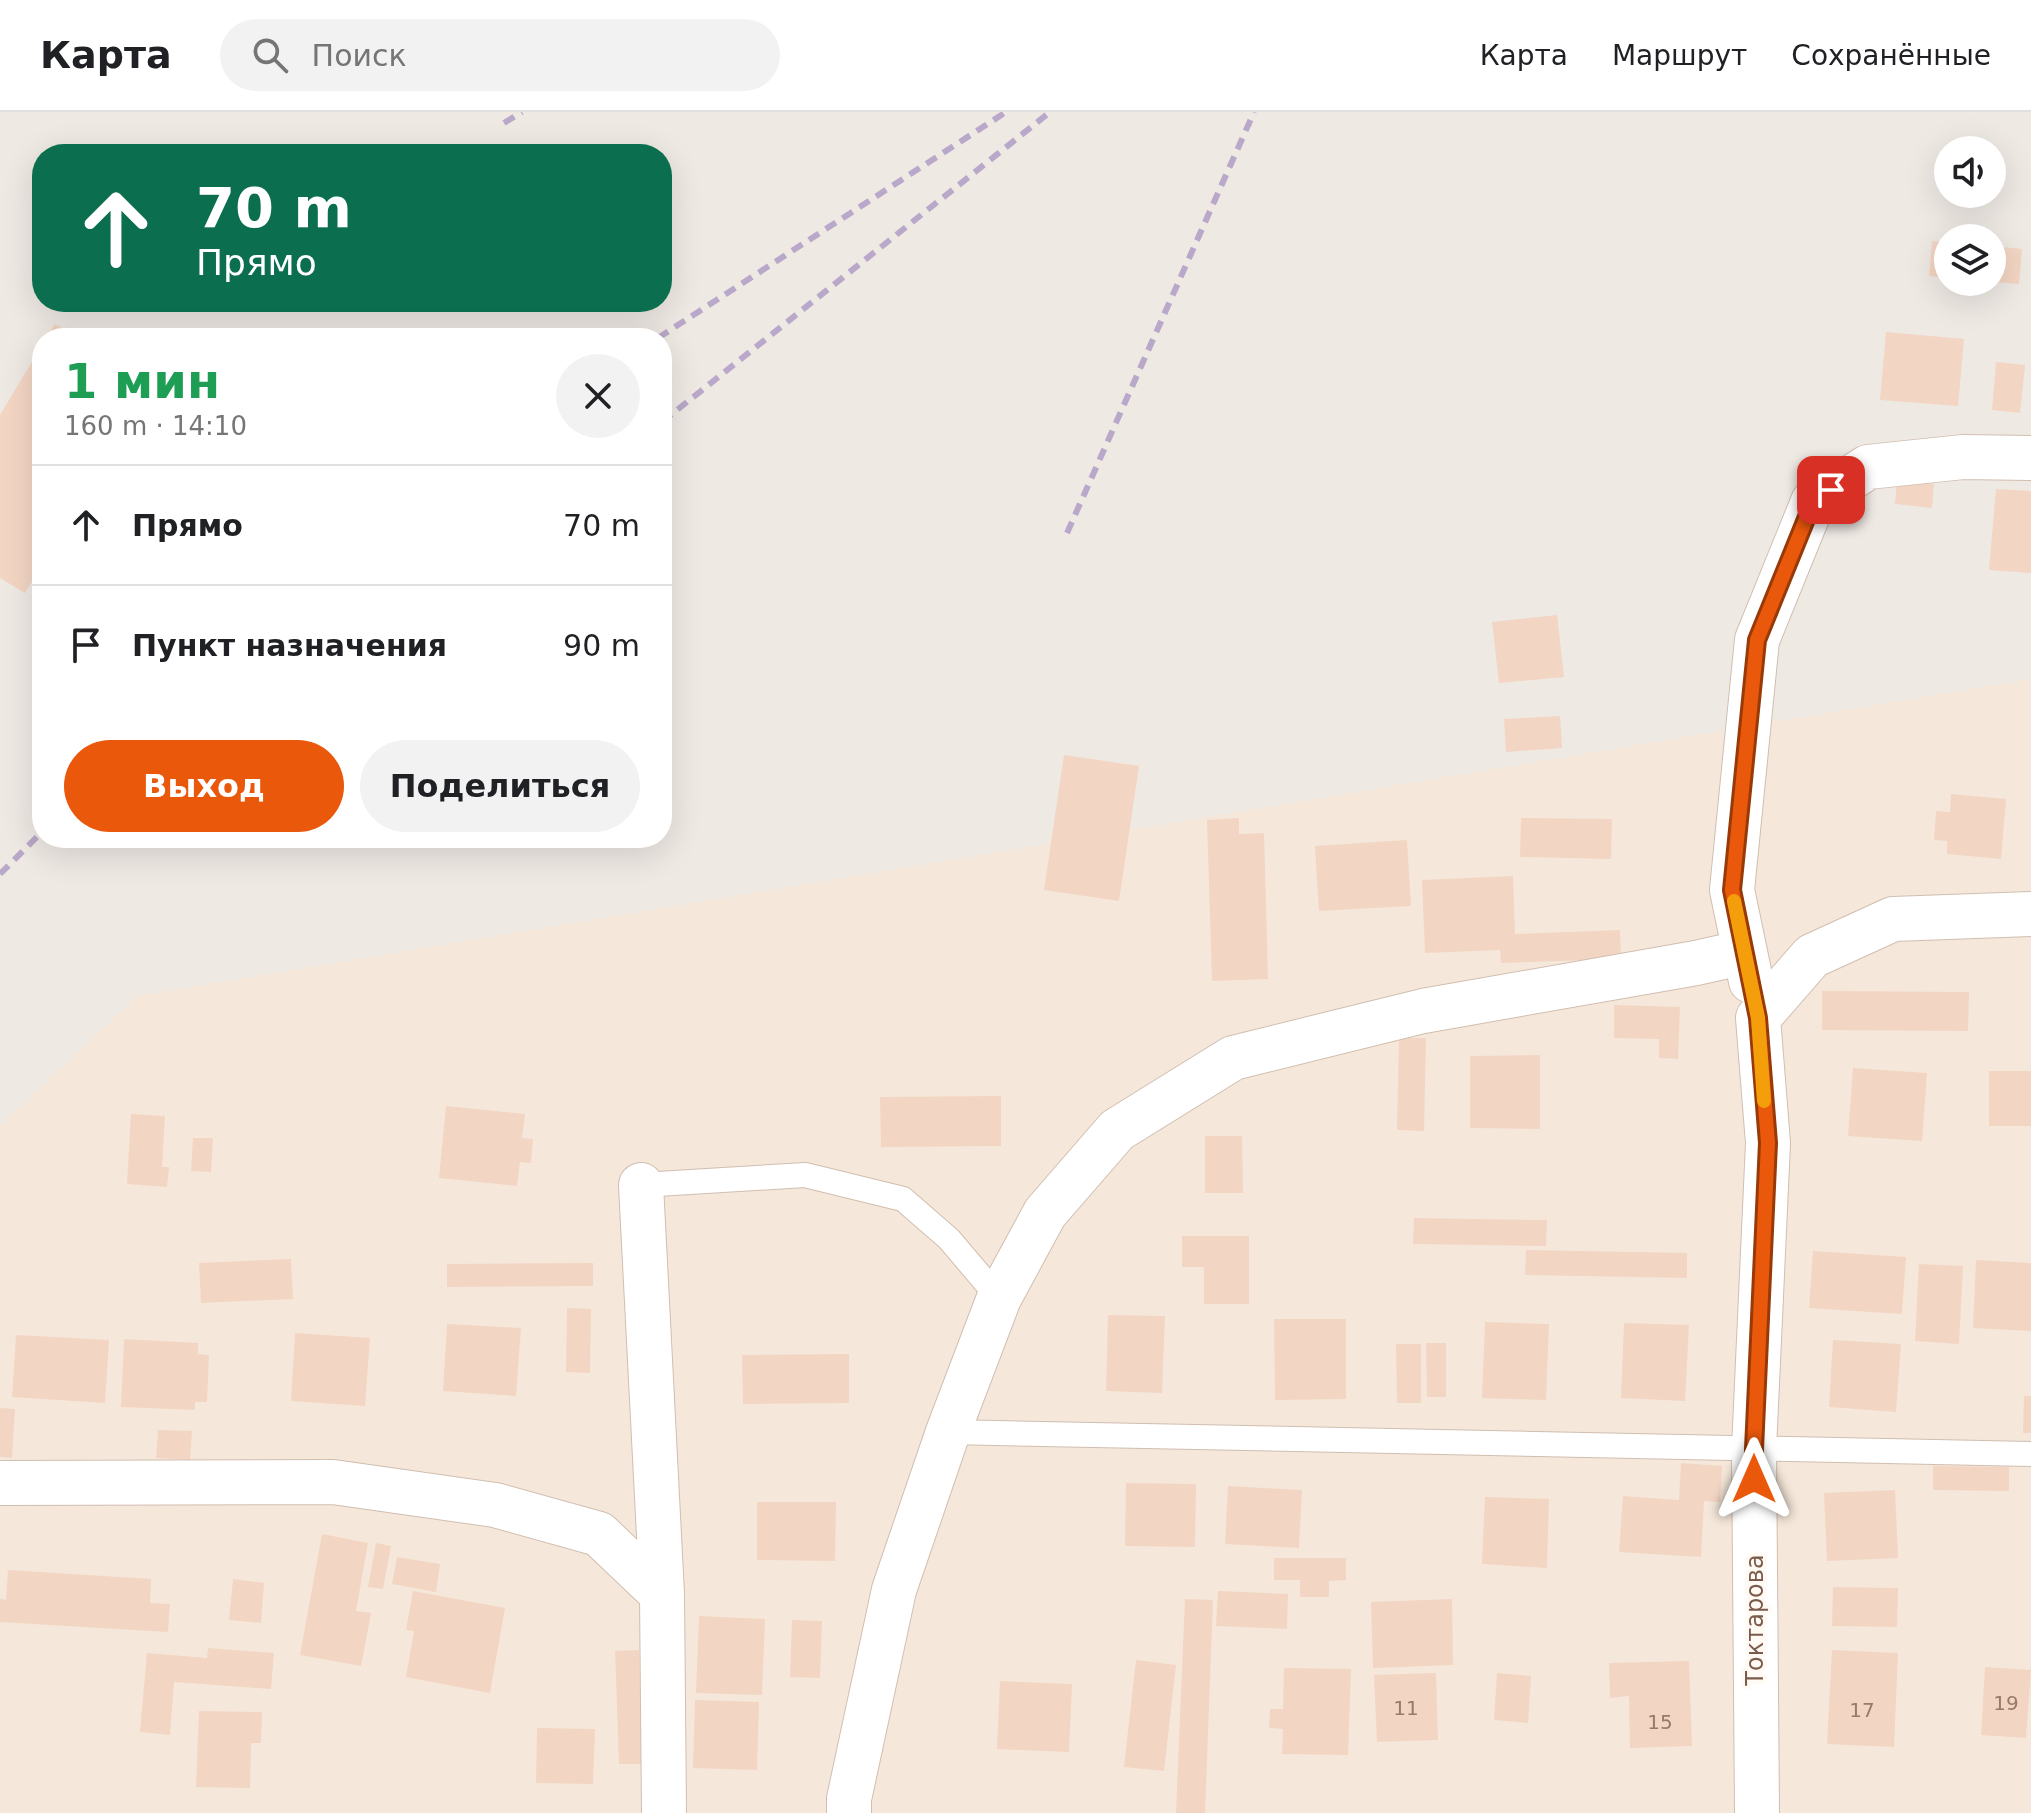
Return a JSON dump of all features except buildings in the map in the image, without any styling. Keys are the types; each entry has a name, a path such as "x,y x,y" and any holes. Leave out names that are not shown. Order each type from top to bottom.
{"street":[{"name":"Токтарова","path":"1757,1813 1754,1449 1768,1143 1758,1018 1732,890 1757,640 1813,502 1868,467 1963,457 2031,458"},
{"path":"1758,1018 1812,956 1893,919 2031,914"},
{"path":"849,1813 849,1799 894,1590 948,1432 999,1298 1045,1213 1117,1130 1233,1058 1423,1011 1745,952"},
{"path":"641,1185 662,1594 664,1813"},
{"path":"0,1483 333,1482 495,1505 599,1534 662,1594"}],"lane":[{"path":"641,1185 805,1175 903,1199 949,1239 999,1298"},
{"path":"948,1432 2031,1454"}],"shaded area":[{"path":"0,112 2031,112 2031,1813 0,1813"},
{"path":"0,112 2031,112 2031,679 137,996 0,1126"}],"railway":[{"path":"504,123 522,112"},
{"path":"672,329 1006,112"},
{"path":"672,414 1050,112"},
{"path":"1067,533 1254,112"},
{"path":"0,874 32,842"}],"slow traffic":[{"path":"1734,901 1758,1018 1764,1101"}],"route":[{"path":"1754,1479 1768,1143 1758,1018 1732,890 1757,640 1813,502 1831,490"}]}
